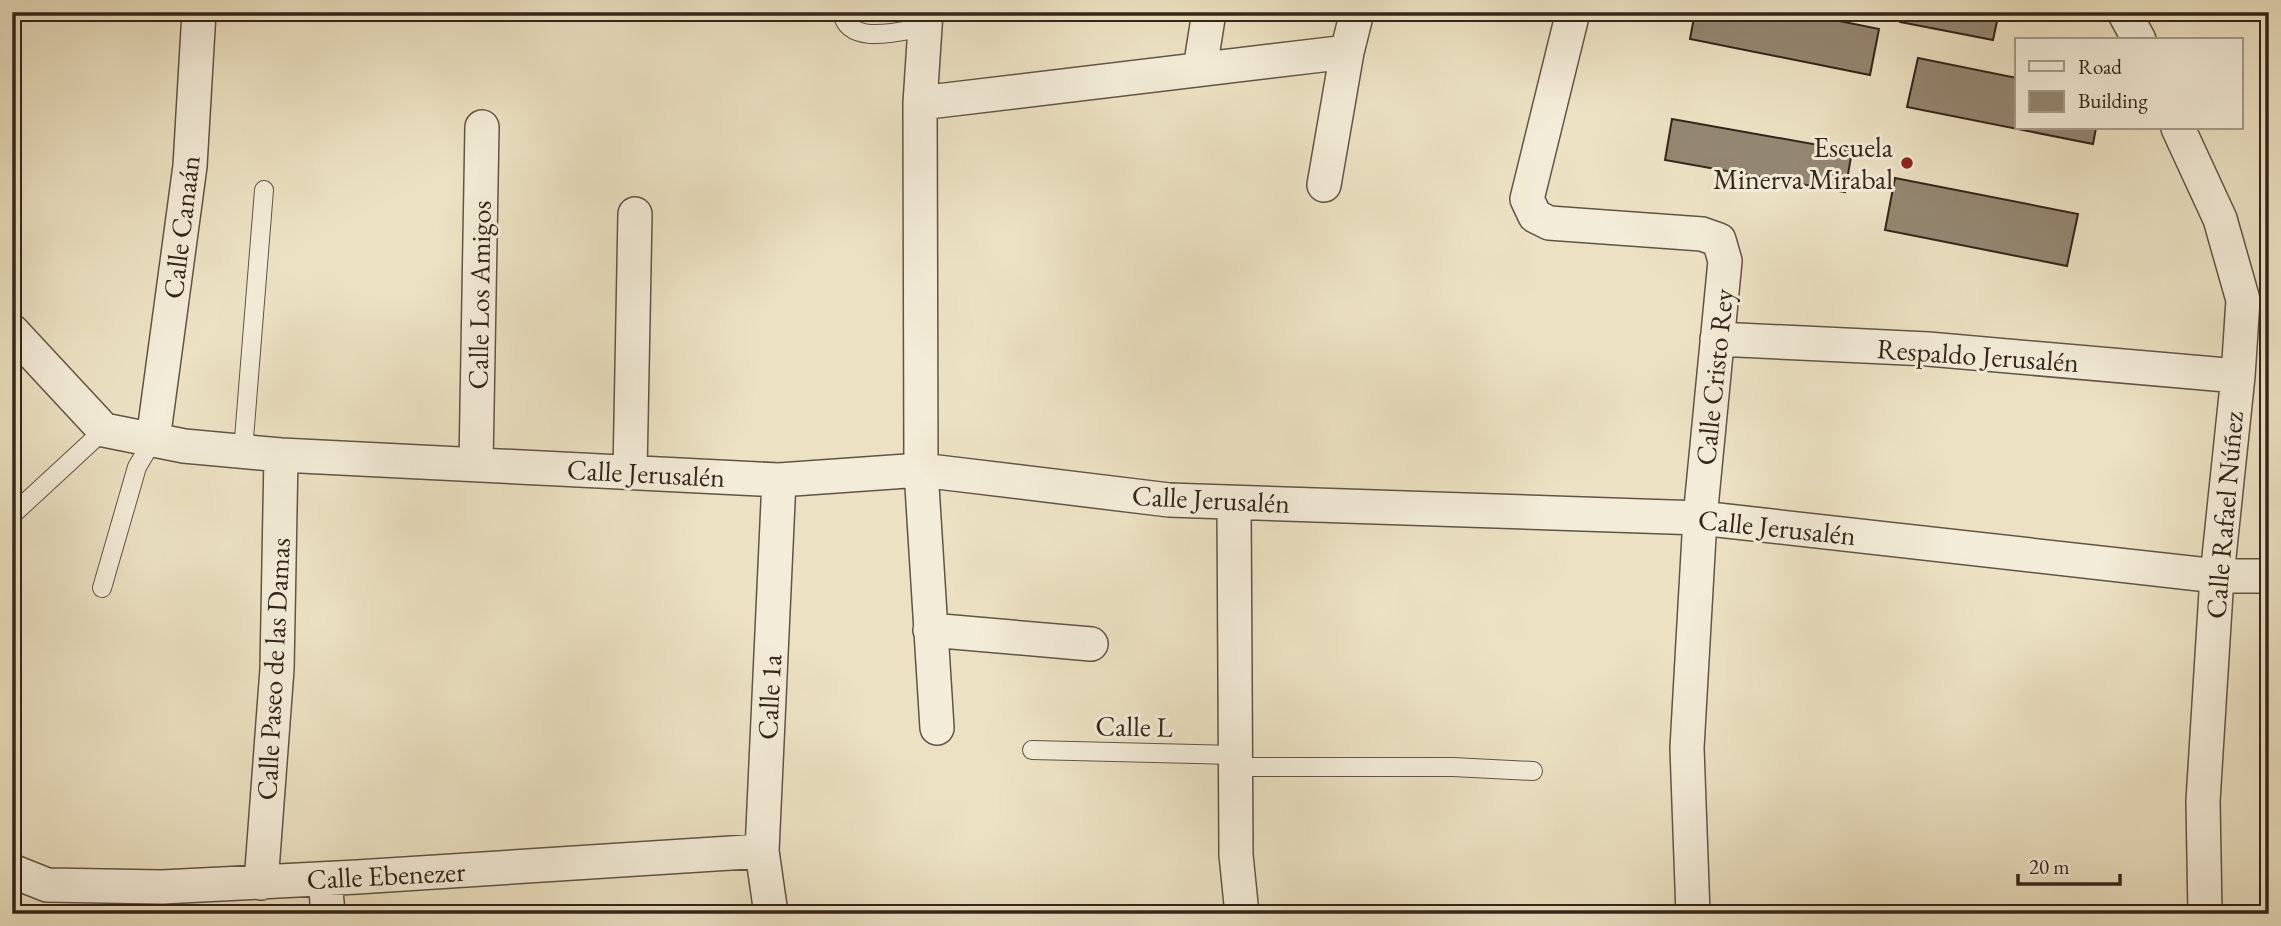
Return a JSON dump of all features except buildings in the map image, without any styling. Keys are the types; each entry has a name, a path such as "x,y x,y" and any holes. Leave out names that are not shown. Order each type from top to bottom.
{"street":[{"name":"Calle Canaán","path":"153,440 190,166 199,12"},
{"path":"1200,69 1209,12"},
{"path":"1324,185 1347,52 1357,12"},
{"name":"Calle Cristo Rey","path":"1573,12 1527,199 1535,216 1549,223 1702,234 1719,240 1725,261 1700,518 1687,748 1693,914"},
{"path":"2124,12 2137,38"},
{"path":"925,20 920,103 921,470 937,728"},
{"path":"920,103 1347,52"},
{"name":"Calle Los Amigos","path":"476,464 482,127"},
{"name":"Calle Rafael Núñez","path":"2179,130 2256,300 2238,376 2217,576 2203,801 2205,914"},
{"path":"629,472 635,214"},
{"path":"12,331 104,430"},
{"name":"Respaldo Jerusalén","path":"1717,340 1928,349 2238,376"},
{"name":"Calle Jerusalén","path":"104,430 184,446 281,454 779,480 921,470 1169,500 1700,518 2217,576 2269,576"},
{"name":"Calle Paseo de las Damas","path":"261,883 277,669 281,454"},
{"name":"Calle 1a","path":"771,914 762,851 779,480"},
{"path":"1234,503 1236,855 1242,914"},
{"path":"930,630 1091,644"},
{"name":"Calle Ebenezer","path":"12,871 47,885 162,887 762,851"},
{"path":"325,878 328,914"}],"lane":[{"path":"842,12 843,19 852,29 872,35 925,20"},
{"path":"243,451 264,190"},
{"path":"12,514 104,430"},
{"path":"102,588 137,467 153,440"},
{"name":"Calle L","path":"1032,750 1236,761 1533,771"}],"place":[{"name":"Escuela Minerva Mirabal","path":"1907,163"}]}
